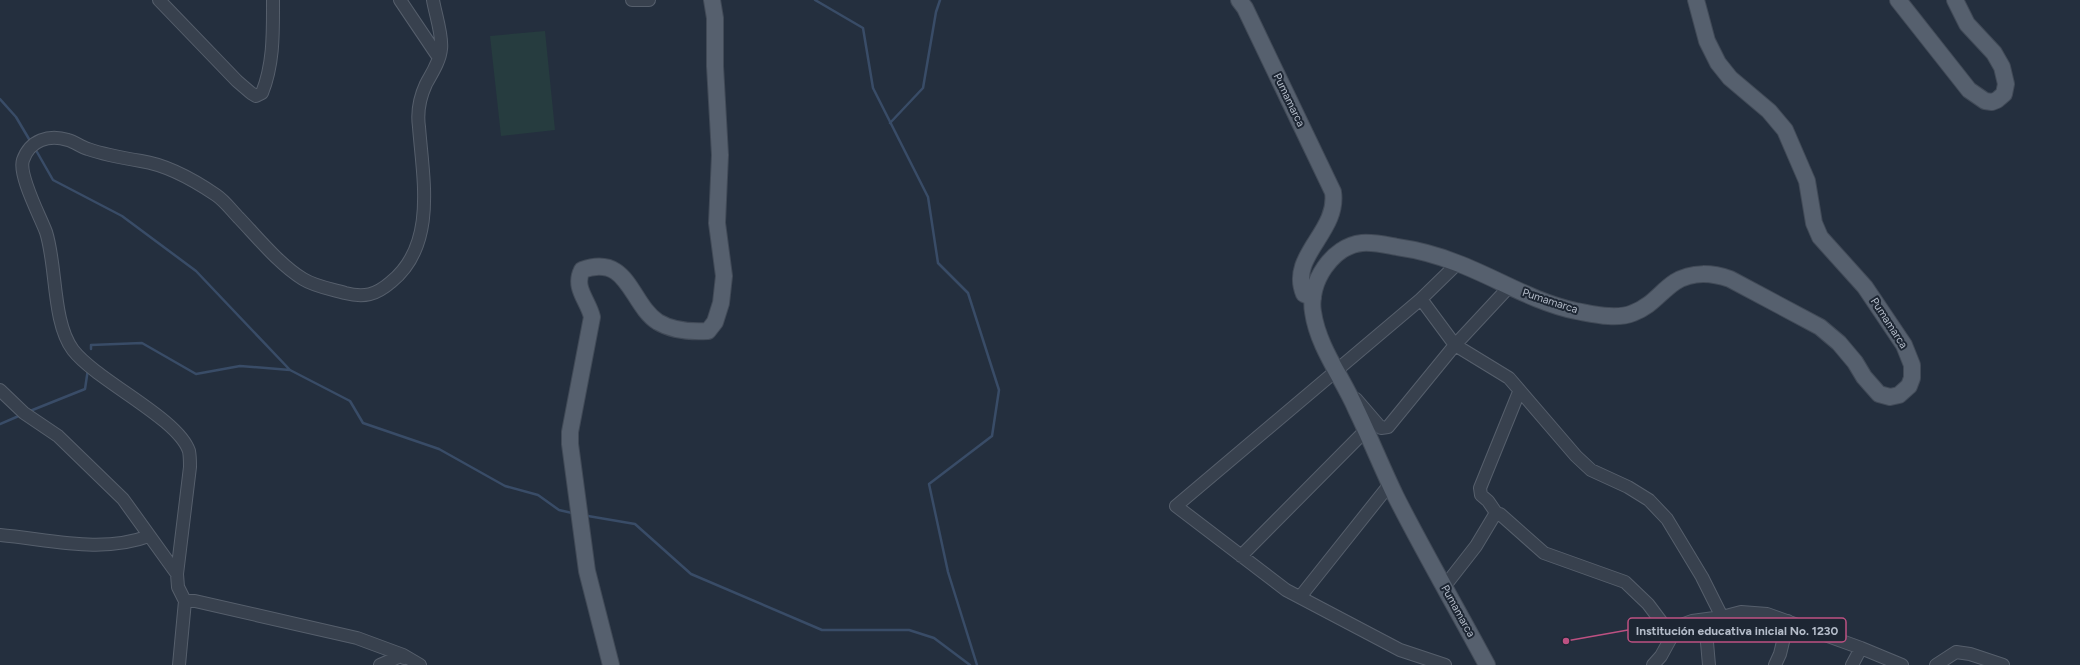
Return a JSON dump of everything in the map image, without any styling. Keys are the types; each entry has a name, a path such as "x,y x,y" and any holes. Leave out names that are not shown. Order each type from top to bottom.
{"main road":[{"path":"611,665 587,571 570,444 570,432 592,317 590,309 580,291 578,278 582,270 592,266 604,267 614,271 622,277 656,321 668,327 680,330 708,331 715,322 721,303 724,276 717,223 720,155 715,66 716,18 712,0"},
{"name":"Pumamarca","path":"1487,665 1390,484 1339,367 1320,338 1313,312 1313,298 1324,268 1339,253 1361,243 1421,250 1458,263 1528,296 1574,311 1616,317 1631,314 1645,307 1675,282 1682,279 1703,273 1718,275 1730,279 1820,327 1839,343 1855,362 1864,378 1879,394 1890,397 1899,395 1909,386 1912,378 1912,366 1904,345 1865,287 1820,237 1814,223 1807,181 1785,130 1769,110 1730,78 1718,62 1709,45 1696,0"},
{"path":"1898,0 1968,90 1985,101 1992,102 2004,94 2006,84 2002,67 1994,53 1967,24 1955,0"},
{"name":"Pumamarca","path":"1242,3 1333,192 1335,203 1330,216 1322,235 1314,244 1302,266 1301,287 1304,294 1313,298"}],"street":[{"path":"159,0 250,93 256,96 262,93 268,77 273,47 273,0"},
{"path":"400,0 439,58"},
{"path":"179,665 185,600 178,587 177,574 190,467 189,452 178,435 168,426 112,384 74,351 69,344 58,305 54,266 47,236 23,176 22,162 30,148 42,138 57,137 87,149 125,160 143,161 174,170 219,196 269,250 303,279 315,285 352,294 365,296 376,294 399,276 408,266 414,256 420,237 424,194 418,124 420,102 424,88 439,58 442,47 433,0"},
{"path":"632,0 649,0"},
{"path":"1445,665 1400,650 1271,580 1176,506 1421,299 1458,263"},
{"path":"1339,367 1357,403 1381,428 1385,429 1455,345 1509,287"},
{"path":"1421,299 1455,345 1509,378 1591,470 1628,487 1649,500 1666,519 1702,577 1722,617"},
{"path":"0,390 24,413 58,436 123,500 177,574"},
{"path":"1520,392 1480,488 1481,495 1488,501 1497,514 1514,525 1544,553 1625,582 1648,604 1672,636"},
{"path":"1240,556 1366,430"},
{"path":"1300,597 1390,484"},
{"path":"1444,586 1476,546 1497,514"},
{"path":"0,535 94,545 135,540 149,536"},
{"path":"185,600 196,601 357,638 405,660 420,665"},
{"path":"1653,665 1661,656 1672,636 1681,625 1692,620 1705,620 1741,612 1766,614 1788,621 1862,648 1900,664"},
{"path":"1705,620 1709,665"},
{"path":"1775,665 1780,654 1788,621"},
{"path":"1852,665 1862,648"},
{"path":"1947,665 1956,652"},
{"path":"1936,665 1956,652 1970,654 2003,665"},
{"path":"380,665 405,660"}],"green space":[{"path":"545,31 555,130 501,136 490,36"}],"waterway":[{"path":"815,0 863,28 873,88 928,197 938,263 968,293 999,390 992,436 929,484 948,572 977,665"},
{"path":"890,123 923,88 936,12 940,0"},
{"path":"0,99 16,117 29,139"},
{"path":"37,152 53,180 122,216 196,271 290,370 350,401 363,423 439,449 505,486 538,495 559,510 572,513"},
{"path":"91,349 91,345 142,343 196,374 240,366 290,370"},
{"path":"30,411 85,389 88,369"},
{"path":"0,424 21,415"},
{"path":"588,516 635,524 691,574 822,630 909,630 934,638 970,665"}],"place":[{"name":"Institución educativa inicial No. 1230","path":"1566,641"}]}
